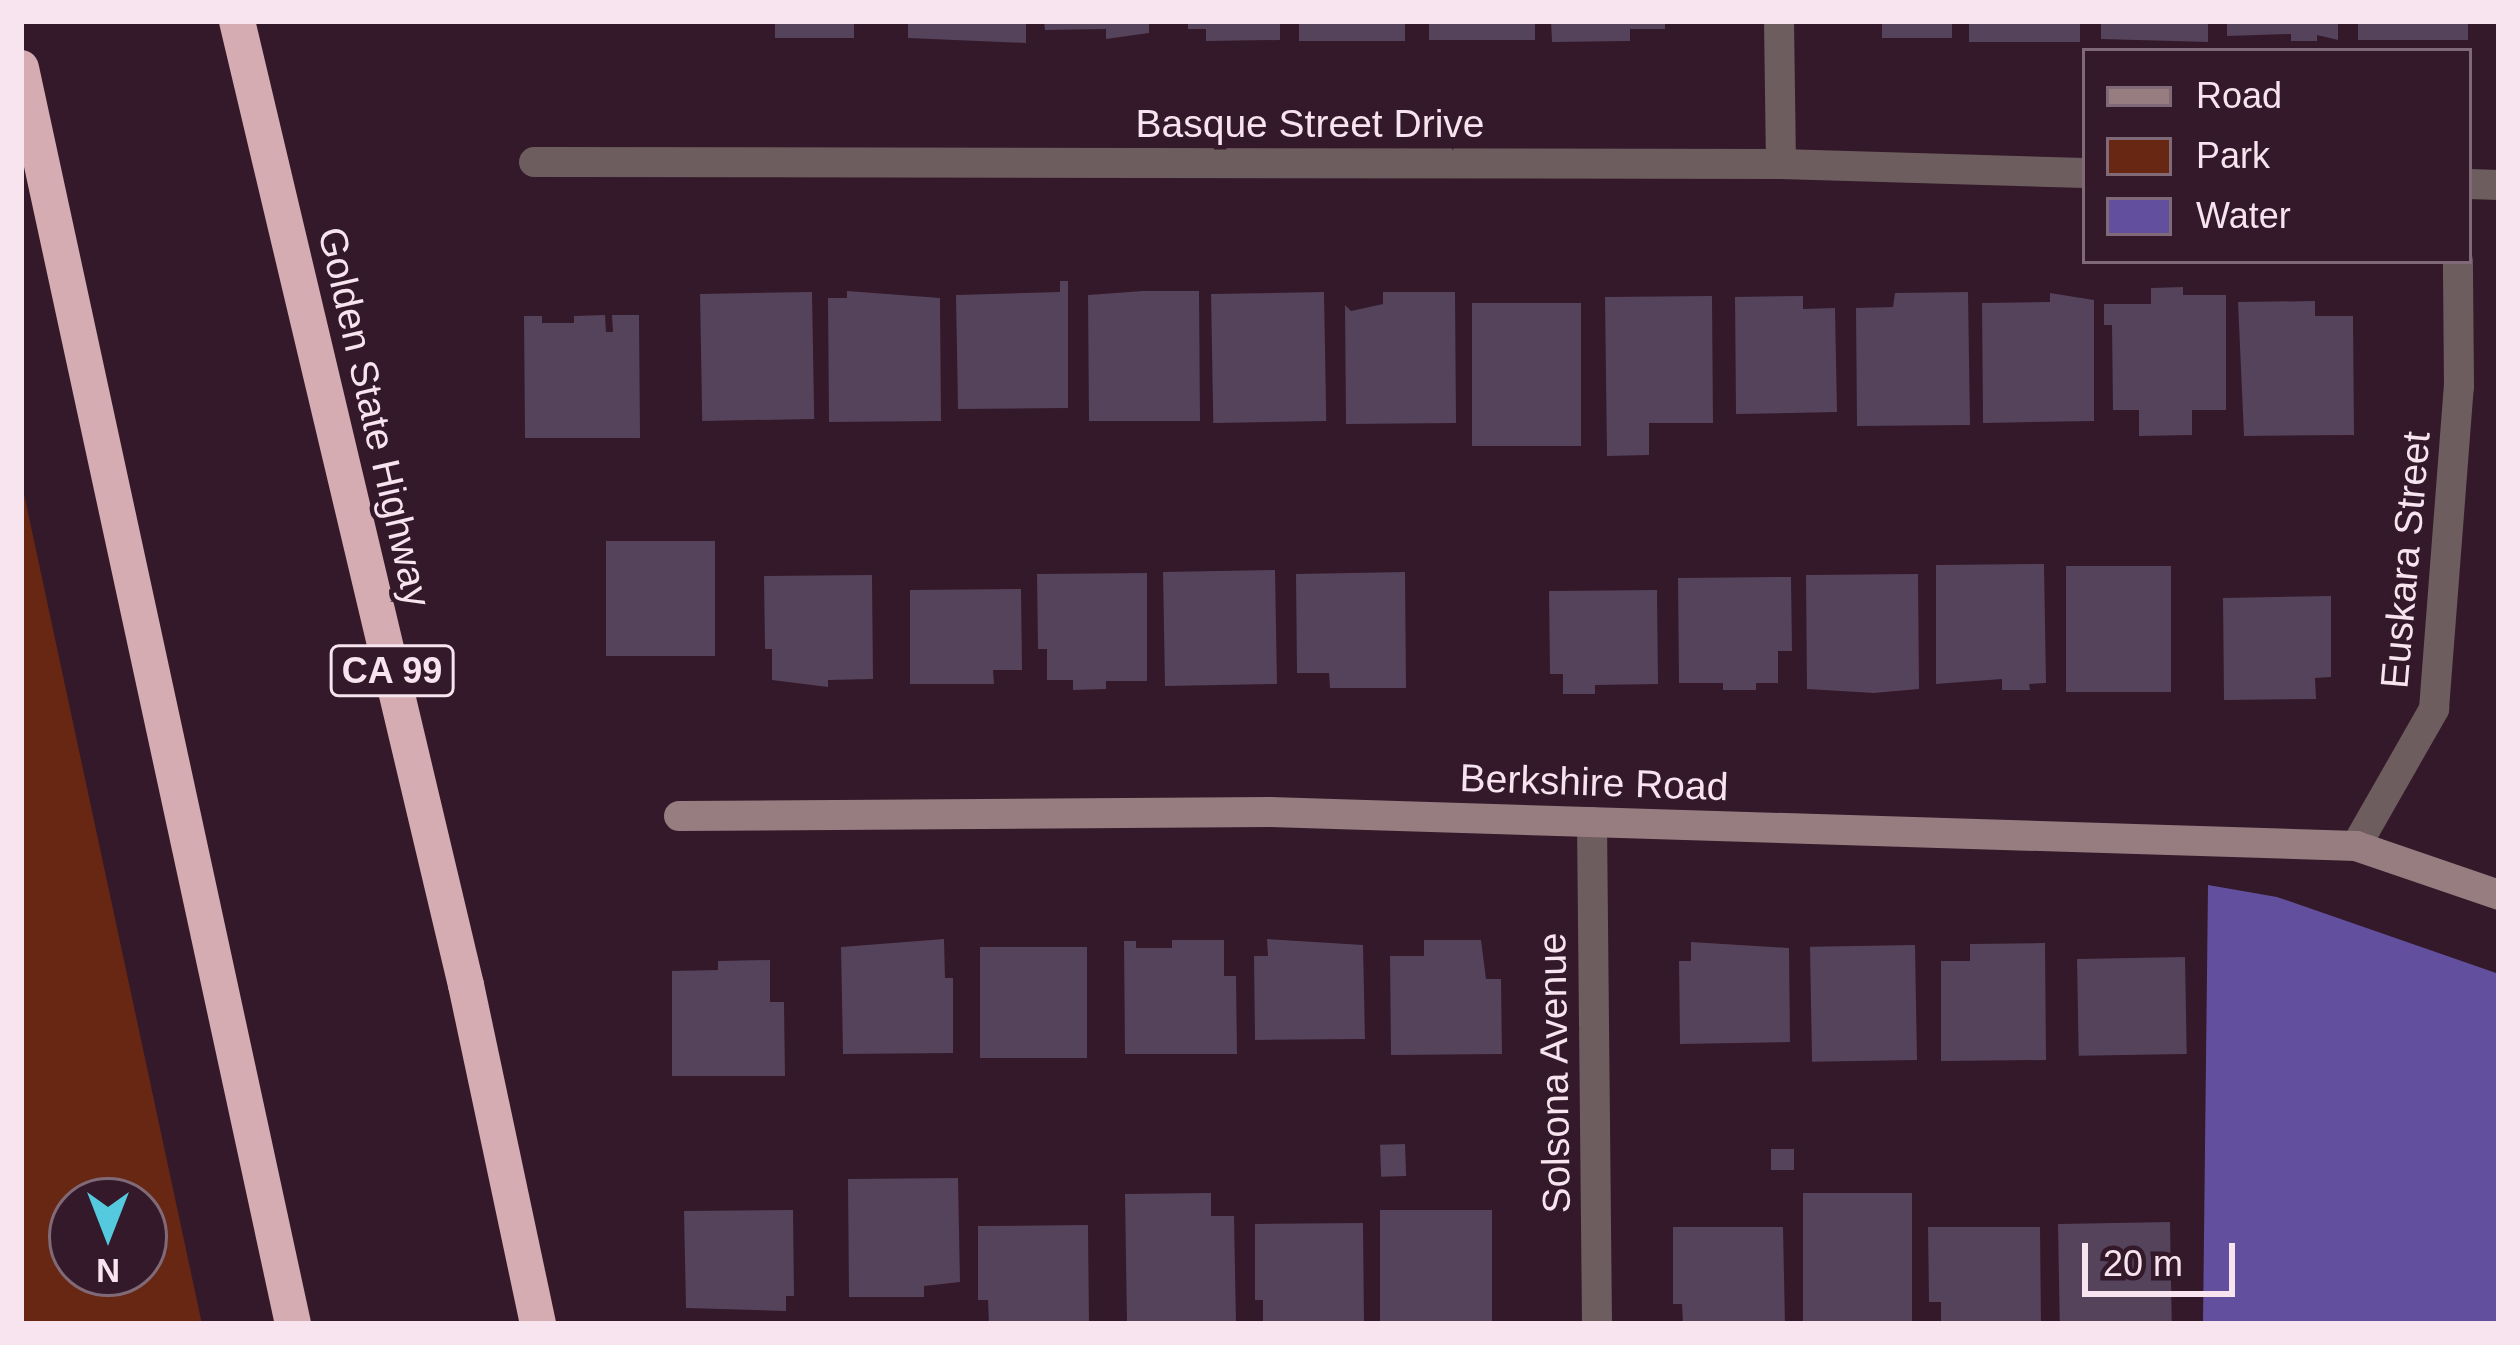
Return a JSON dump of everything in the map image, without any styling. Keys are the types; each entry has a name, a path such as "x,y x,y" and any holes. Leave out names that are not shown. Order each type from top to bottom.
{"highway":[{"name":"Golden State Highway","path":"237,21 466,985 538,1324"},
{"path":"21,68 293,1324"}],"street":[{"path":"1779,21 1781,164"},
{"name":"Basque Street Drive","path":"534,162 1781,164 2082,173"},
{"name":"Euskara Street","path":"2356,846 2434,709 2459,387 2458,264"},
{"name":"Berkshire Road","path":"679,816 1270,812 2356,846 2499,895"},
{"name":"Solsona Avenue","path":"1592,822 1597,1324"}],"green space":[{"path":"21,480 202,1324 21,1324"}],"water":[{"path":"2208,885 2277,897 2499,974 2499,1324 2203,1324"}],"building":[{"path":"775,21 854,21 854,38 775,38"},
{"path":"908,21 1026,21 1026,43 908,38"},
{"path":"1044,21 1149,21 1149,33 1106,39 1106,29 1045,30"},
{"path":"1188,21 1280,21 1280,40 1206,41 1206,29 1188,29"},
{"path":"1299,21 1405,21 1405,41 1299,41"},
{"path":"1429,21 1535,21 1535,40 1429,40"},
{"path":"1551,21 1665,21 1665,29 1630,29 1630,41 1552,42"},
{"path":"1882,21 1952,21 1952,38 1882,38"},
{"path":"1969,21 2080,21 2080,42 1969,42"},
{"path":"2101,21 2208,21 2208,42 2101,39"},
{"path":"2227,21 2338,21 2338,40 2317,35 2317,41 2291,41 2291,34 2227,36"},
{"path":"2358,21 2468,21 2468,40 2358,40"},
{"path":"1060,281 1068,281 1068,408 958,409 956,295 1060,292"},
{"path":"2183,287 2183,295 2226,295 2226,410 2192,410 2192,435 2139,436 2139,410 2113,410 2112,325 2104,325 2104,304 2151,304 2151,288"},
{"path":"847,291 940,298 941,421 829,422 828,298 847,298"},
{"path":"1199,291 1200,421 1089,421 1088,295"},
{"path":"812,292 814,419 702,421 700,294"},
{"path":"1324,292 1326,421 1213,423 1211,294"},
{"path":"1383,292 1455,292 1456,423 1346,424 1345,305 1351,311 1383,304"},
{"path":"1968,292 1970,425 1857,426 1856,308 1893,307 1895,293"},
{"path":"2050,293 2094,300 2094,421 1983,423 1982,303 2050,302"},
{"path":"1712,296 1713,423 1649,423 1649,455 1607,456 1605,297"},
{"path":"1803,296 1803,309 1835,308 1837,412 1736,414 1735,297"},
{"path":"2315,301 2315,316 2353,316 2354,435 2244,436 2238,302"},
{"path":"1472,303 1581,303 1581,446 1472,446"},
{"path":"605,315 606,332 613,332 612,315 639,315 640,438 525,438 524,316 542,316 542,323 574,323 574,316"},
{"path":"606,541 715,541 715,656 606,656"},
{"path":"2044,564 2046,683 2029,684 2030,690 2002,690 2002,679 1936,684 1936,565"},
{"path":"2066,566 2171,566 2171,692 2066,692"},
{"path":"1275,570 1277,684 1165,686 1163,572"},
{"path":"1405,572 1406,688 1330,688 1329,673 1297,673 1296,574"},
{"path":"1147,573 1147,681 1106,681 1106,689 1073,690 1073,680 1047,680 1047,649 1038,649 1037,574"},
{"path":"1918,574 1919,689 1874,693 1807,689 1806,575"},
{"path":"872,575 873,679 828,680 828,687 772,680 772,649 765,649 764,576"},
{"path":"1791,577 1792,651 1778,651 1778,683 1756,683 1756,690 1723,690 1723,683 1679,683 1678,578"},
{"path":"1021,589 1022,670 993,670 994,684 910,684 910,590"},
{"path":"1657,590 1658,684 1595,685 1595,694 1563,694 1563,674 1550,674 1549,591"},
{"path":"2331,596 2331,677 2315,678 2316,699 2224,700 2223,598"},
{"path":"944,939 945,978 953,978 953,1053 843,1054 841,947"},
{"path":"1267,939 1363,945 1365,1039 1255,1040 1254,956 1268,956"},
{"path":"1172,940 1224,940 1224,976 1236,976 1237,1054 1125,1054 1124,941 1136,941 1136,948 1172,948"},
{"path":"1424,940 1481,940 1486,979 1501,979 1502,1054 1391,1055 1390,956 1424,956"},
{"path":"1691,942 1789,948 1790,1042 1680,1044 1679,961 1691,961"},
{"path":"2045,943 2046,1060 1941,1061 1941,961 1970,961 1970,944"},
{"path":"1915,945 1917,1060 1812,1062 1810,947"},
{"path":"980,947 1087,947 1087,1058 980,1058"},
{"path":"2185,957 2187,1054 2079,1056 2077,959"},
{"path":"770,960 770,1002 784,1002 785,1076 672,1076 672,971 718,970 718,961"},
{"path":"1405,1144 1406,1176 1381,1177 1380,1145"},
{"path":"1771,1149 1794,1149 1794,1170 1771,1170"},
{"path":"958,1178 960,1282 924,1286 924,1297 849,1297 848,1179"},
{"path":"1211,1193 1211,1216 1234,1216 1236,1324 1127,1324 1125,1194"},
{"path":"1803,1193 1912,1193 1912,1324 1803,1324"},
{"path":"793,1210 794,1296 786,1296 786,1311 686,1308 684,1211"},
{"path":"1380,1210 1492,1210 1492,1324 1380,1324"},
{"path":"2170,1222 2172,1324 2060,1324 2058,1224"},
{"path":"1363,1223 1364,1324 1263,1324 1263,1300 1255,1300 1255,1224"},
{"path":"1088,1225 1089,1324 989,1324 988,1300 978,1300 978,1226"},
{"path":"1673,1227 1783,1227 1785,1324 1683,1324 1682,1304 1673,1304"},
{"path":"1928,1227 2040,1227 2041,1324 1941,1324 1941,1302 1929,1302"}]}
